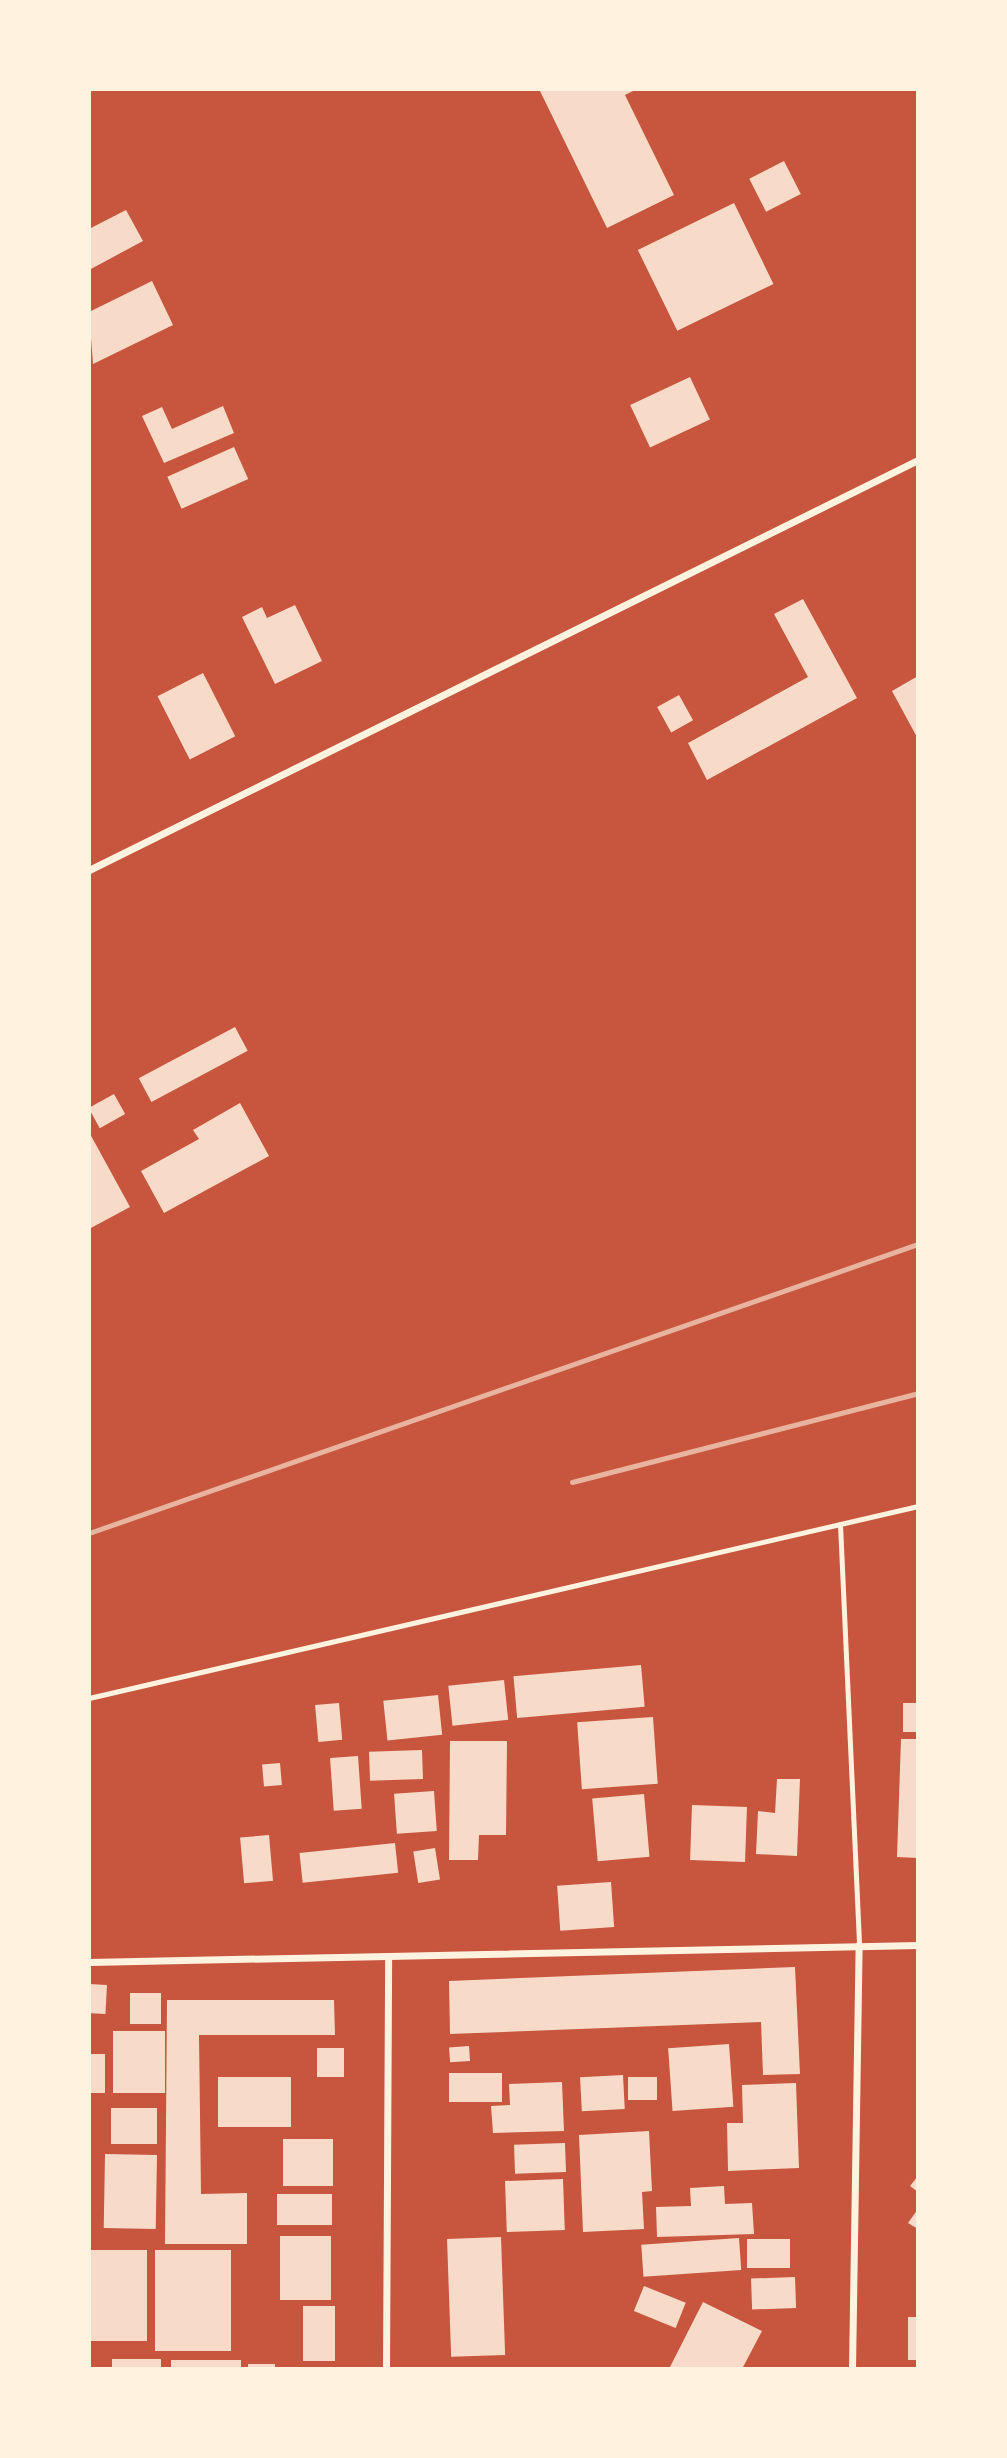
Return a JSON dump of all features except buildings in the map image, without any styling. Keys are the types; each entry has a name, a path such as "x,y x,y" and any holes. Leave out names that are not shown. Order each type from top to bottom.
{"street":[{"path":"89,870 918,460"},
{"path":"852,2369 859,1945"},
{"path":"89,1962 918,1945"},
{"path":"387,2369 388,1957"}],"lane":[{"path":"89,1698 918,1506"},
{"path":"840,1524 859,1945"}],"railway":[{"path":"89,1533 918,1244"},
{"path":"572,1482 918,1393"}]}
